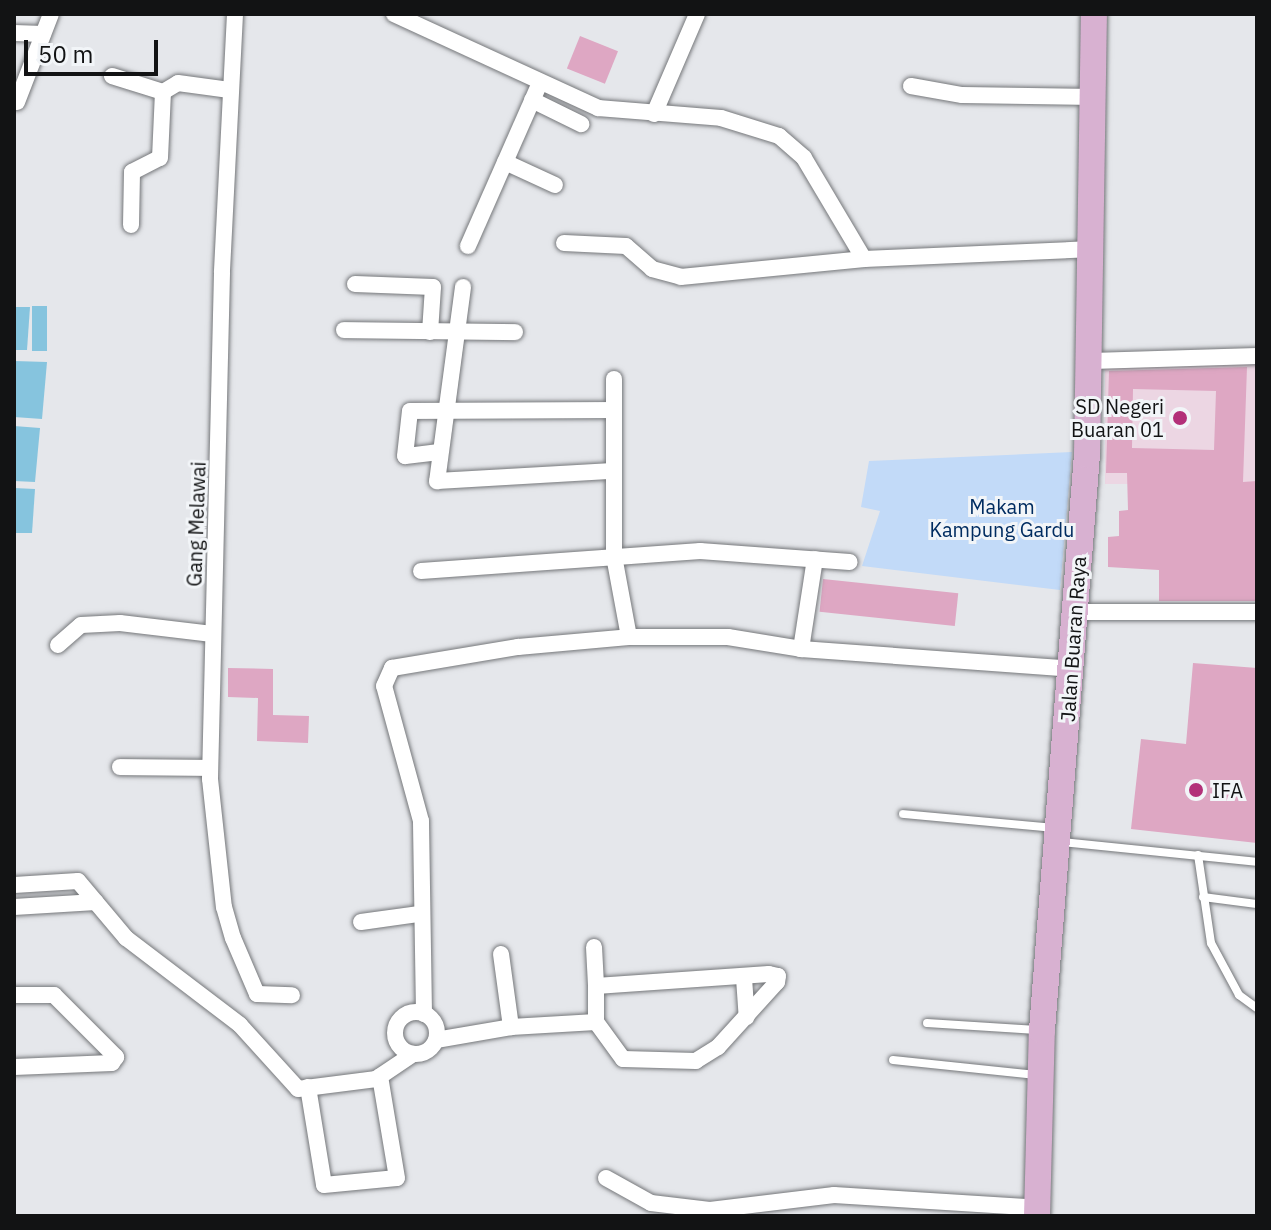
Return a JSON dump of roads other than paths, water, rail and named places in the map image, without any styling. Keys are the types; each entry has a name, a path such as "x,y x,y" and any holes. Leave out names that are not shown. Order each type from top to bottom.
{"main road":[{"name":"Jalan Buaran Raya","path":"1038,1212 1042,1030 1071,669 1091,361 1094,14"}],"street":[{"path":"17,102 51,14"},
{"name":"Gang Melawai","path":"235,14 209,768 224,907 233,938 257,994 292,995"},
{"path":"394,14 413,18 540,83 598,108 721,118 795,147 864,259"},
{"path":"654,114 697,14"},
{"path":"14,33 43,34"},
{"path":"112,76 163,92 178,83 230,90"},
{"path":"468,246 540,83"},
{"path":"911,86 962,95 1095,97"},
{"path":"131,225 132,172 160,158 163,92"},
{"path":"532,100 581,124"},
{"path":"505,162 555,185"},
{"path":"564,243 626,246 652,269 681,277 864,259 1092,249"},
{"path":"355,284 433,287 430,332"},
{"path":"463,287 435,477 441,483 613,471"},
{"path":"344,330 515,332"},
{"path":"1091,361 1257,356"},
{"path":"614,379 611,410 614,556 629,637"},
{"path":"439,452 405,456 409,411 611,410"},
{"path":"421,571 700,551 850,562"},
{"path":"801,649 815,559"},
{"path":"1075,612 1257,612"},
{"path":"58,645 81,625 120,623 212,634"},
{"path":"14,885 75,880 136,947 240,1025 298,1089 380,1076 413,1054 427,1051 436,1040 436,1025 424,1014 419,914 419,799 384,686 392,668 433,658 629,637 753,638 801,649 1071,669"},
{"path":"120,767 209,768"},
{"path":"14,907 96,902"},
{"path":"361,922 419,914"},
{"path":"594,947 596,1022 617,1057 681,1064 707,1056 747,1017 779,979 769,974 596,986"},
{"path":"501,954 511,1027"},
{"path":"744,978 747,1017"},
{"path":"14,995 54,995 116,1057 112,1063 14,1067"},
{"path":"413,1054 396,1041 396,1027 405,1015 424,1014"},
{"path":"436,1040 511,1027 596,1022"},
{"path":"308,1087 324,1185 397,1178 380,1076"},
{"path":"606,1178 672,1211 721,1209 834,1195 1038,1212"}],"lane":[{"path":"903,814 1257,862"},
{"path":"1198,855 1211,943 1239,995 1257,1008"},
{"path":"1203,897 1257,904"},
{"path":"927,1023 1042,1030"},
{"path":"893,1060 1041,1075"}],"place":[{"name":"SD Negeri Buaran 01","path":"1180,418"},
{"name":"IFA","path":"1196,790"}],"park label":[{"name":"Makam Kampung Gardu","path":"1002,518"}]}
